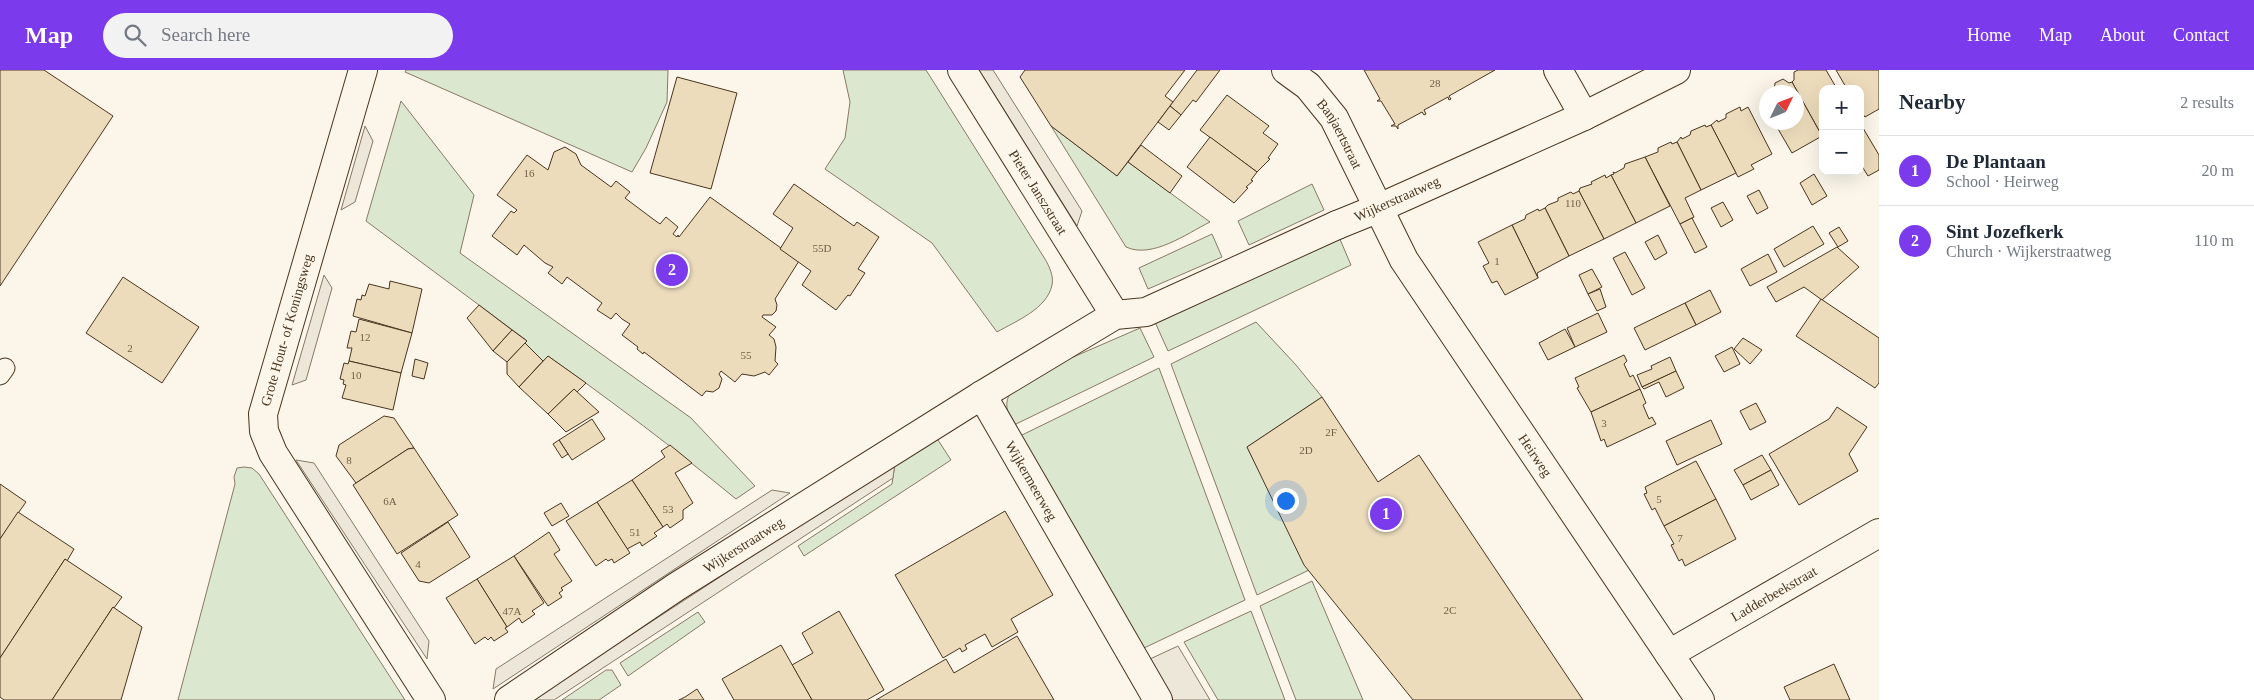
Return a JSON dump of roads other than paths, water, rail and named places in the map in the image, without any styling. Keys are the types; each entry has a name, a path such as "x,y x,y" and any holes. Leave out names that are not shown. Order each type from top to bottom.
{"street":[{"name":"Grote Hout- of Koningsweg","path":"363,70 263,414 264,431 273,453 431,700"},
{"name":"Pieter Janszstraat","path":"962,70 1115,315"},
{"name":"Banjaertstraat","path":"1286,70 1308,86 1334,118 1379,208"},
{"path":"1558,70 1584,116"},
{"name":"Wijkerstraatweg","path":"1115,315 1146,312 1584,116 1676,70"},
{"name":"Heirweg","path":"1379,208 1404,260 1700,700"},
{"path":"982,395 1115,315"},
{"name":"Wijkerstraatweg","path":"509,700 676,587 982,395"},
{"name":"Wijkermeerweg","path":"982,395 1158,700"},
{"name":"Ladderbeekstraat","path":"1668,654 1879,533"}],"place":[{"name":"Sint Jozefkerk","path":"672,270"},
{"name":"De Plantaan","path":"1386,514"}]}
